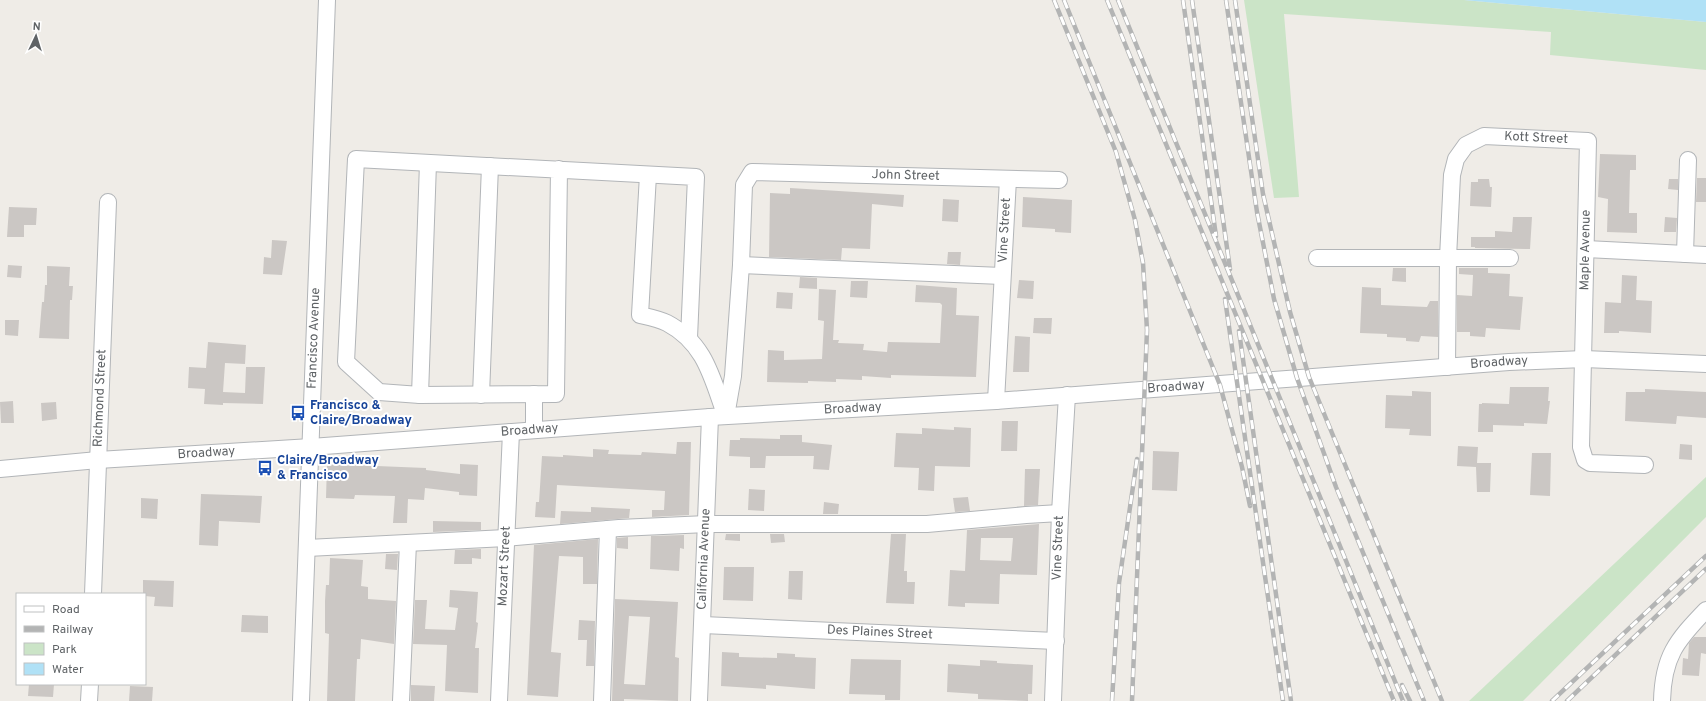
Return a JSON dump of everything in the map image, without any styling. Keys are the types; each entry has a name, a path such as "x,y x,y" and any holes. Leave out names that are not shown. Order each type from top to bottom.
{"street":[{"name":"Francisco Avenue","path":"301,701 327,0"},
{"name":"Kott Street","path":"1448,258 1452,175 1456,159 1466,145 1484,136 1588,141"},
{"name":"Maple Avenue","path":"1588,141 1581,446 1585,460 1590,463 1645,466"},
{"path":"559,170 556,394 420,395 379,392 346,362 356,159 490,166 648,175 696,178 689,338"},
{"path":"1685,254 1688,160"},
{"path":"420,395 428,163"},
{"path":"481,395 490,166"},
{"name":"John Street","path":"752,172 1059,180"},
{"name":"California Avenue","path":"699,701 707,524 718,416 733,376 741,265 744,185 752,172"},
{"path":"648,175 640,315 666,323 689,338 706,360 718,416"},
{"name":"Vine Street","path":"996,400 1008,179"},
{"name":"Richmond Street","path":"93,593 108,202"},
{"path":"1586,249 1706,255"},
{"path":"1317,258 1510,258"},
{"path":"1446,367 1448,258"},
{"path":"741,265 1002,276"},
{"name":"Broadway","path":"0,469 98,460 311,447 718,416 996,400 1446,367 1584,359 1706,364"},
{"path":"534,394 534,430"},
{"name":"Vine Street","path":"1053,701 1060,513 1067,395"},
{"name":"Mozart Street","path":"499,701 511,432"},
{"path":"307,548 506,538 608,529 707,524 927,524 1060,513"},
{"path":"602,701 608,529"},
{"path":"401,701 408,543"},
{"path":"1662,701 1663,679 1672,652 1688,629 1706,610"},
{"name":"Des Plaines Street","path":"703,626 1056,641"},
{"path":"89,701 90,685"}],"green space":[{"path":"1244,0 1464,0 1706,22 1706,70 1550,55 1551,32 1284,14 1299,197 1274,198"},
{"path":"1706,477 1706,517 1523,701 1469,701"}],"water":[{"path":"1464,0 1706,0 1706,22"}],"building":[{"path":"1600,154 1636,155 1636,170 1630,170 1629,213 1637,213 1637,233 1607,232 1608,199 1598,197"},
{"path":"1697,178 1706,178 1706,202 1696,202"},
{"path":"1478,179 1489,179 1490,187 1492,187 1491,207 1470,206 1471,182 1478,182"},
{"path":"1669,179 1678,179 1678,190 1668,189"},
{"path":"790,188 904,195 903,207 872,204 870,249 842,248 841,260 769,257 770,193 790,194"},
{"path":"1023,197 1072,200 1071,233 1055,232 1055,229 1022,227"},
{"path":"943,199 959,200 958,222 942,221"},
{"path":"9,207 37,208 36,225 24,225 24,237 7,237"},
{"path":"1513,217 1532,217 1530,249 1471,247 1471,237 1495,237 1495,231 1512,232"},
{"path":"1665,217 1677,218 1676,232 1664,232"},
{"path":"272,240 287,241 282,275 263,274 264,257 271,258"},
{"path":"948,252 961,252 960,265 947,264"},
{"path":"8,265 22,266 21,278 7,277"},
{"path":"47,266 70,267 69,286 73,286 72,300 70,300 69,339 39,338 42,302 44,302 45,285 47,285"},
{"path":"1393,268 1406,268 1406,282 1392,281"},
{"path":"1459,268 1488,268 1488,273 1510,274 1509,296 1523,297 1520,330 1486,328 1485,337 1470,336 1470,332 1457,332 1457,295 1472,296 1473,275 1459,274"},
{"path":"1622,275 1637,276 1636,300 1652,301 1651,333 1619,331 1619,333 1604,333 1605,302 1621,303"},
{"path":"800,277 817,278 817,289 799,288"},
{"path":"1019,280 1034,281 1033,299 1017,298"},
{"path":"851,281 868,281 867,298 850,297"},
{"path":"916,285 957,288 956,315 979,316 976,377 891,375 891,378 862,376 862,380 836,379 836,382 767,382 768,350 784,351 784,360 822,359 824,321 818,320 819,289 836,290 833,340 839,340 838,343 864,344 863,350 887,352 888,342 940,343 942,305 940,303 915,302"},
{"path":"1362,287 1381,288 1381,305 1427,307 1430,301 1438,301 1438,337 1421,336 1419,342 1406,341 1406,338 1387,337 1387,334 1360,333"},
{"path":"777,292 793,293 792,309 776,308"},
{"path":"1034,318 1052,318 1051,334 1033,333"},
{"path":"5,320 19,320 18,336 5,335"},
{"path":"1015,336 1030,337 1029,372 1013,372"},
{"path":"208,342 246,345 245,364 225,363 223,392 245,393 246,367 265,367 263,404 204,404 205,389 188,388 189,367 206,368"},
{"path":"1510,387 1549,387 1548,401 1550,401 1547,424 1524,423 1524,426 1493,425 1493,432 1478,432 1479,404 1509,404"},
{"path":"1645,389 1706,392 1706,418 1677,416 1676,424 1625,421 1626,392 1645,392"},
{"path":"1412,391 1431,392 1431,436 1409,435 1410,429 1385,428 1386,395 1412,396"},
{"path":"13,401 14,423 1,423 0,402"},
{"path":"56,402 57,419 42,421 41,403"},
{"path":"1002,421 1018,421 1017,451 1001,451"},
{"path":"954,427 971,428 970,467 935,466 934,491 918,490 919,468 894,467 896,433 922,434 922,428 954,430"},
{"path":"780,435 802,435 802,442 832,445 829,470 813,469 814,456 766,456 765,468 750,468 750,457 729,456 730,440 740,440 740,438 780,439"},
{"path":"677,442 691,442 689,515 652,517 652,510 664,510 665,491 557,485 555,518 535,517 536,502 539,502 542,456 563,457 563,455 593,457 593,449 609,450 608,454 641,455 642,452 676,454"},
{"path":"1680,444 1692,445 1692,460 1679,459"},
{"path":"1458,446 1478,447 1477,463 1491,463 1490,492 1477,492 1476,467 1457,466"},
{"path":"1153,451 1179,452 1177,491 1152,490"},
{"path":"1532,453 1551,453 1550,496 1530,495"},
{"path":"327,464 426,468 426,470 460,474 460,464 478,465 477,496 459,495 459,492 425,488 424,500 408,499 407,523 393,523 395,496 355,495 354,499 326,498"},
{"path":"1025,469 1040,469 1038,505 1024,506"},
{"path":"749,489 765,490 764,511 748,510"},
{"path":"201,494 262,496 260,523 219,521 218,546 199,545"},
{"path":"968,497 970,511 955,512 953,498"},
{"path":"141,498 158,499 157,519 141,518"},
{"path":"824,502 839,504 838,514 823,514"},
{"path":"591,507 630,509 629,518 560,524 561,511 591,512"},
{"path":"433,521 481,522 481,530 433,532"},
{"path":"1039,524 1037,575 1000,574 999,604 965,603 965,607 948,606 950,570 965,571 967,530","holes":["981,538 1013,538 1011,561 980,560"]},
{"path":"726,534 740,534 740,541 725,540"},
{"path":"770,534 784,534 785,542 771,543"},
{"path":"891,534 906,534 904,571 907,571 907,582 915,582 914,604 886,603"},
{"path":"684,535 684,549 680,548 679,571 650,569 651,536"},
{"path":"628,537 628,549 617,548 617,538"},
{"path":"598,539 597,584 583,584 583,557 559,556 551,652 561,653 558,697 527,695 534,545"},
{"path":"481,549 481,559 472,558 472,564 454,564 455,550"},
{"path":"386,554 398,554 397,570 385,569"},
{"path":"330,558 363,560 361,586 368,587 368,599 396,601 394,644 361,639 360,659 357,659 355,701 327,701 329,634 325,633 325,601 326,585 329,585"},
{"path":"724,567 754,567 753,601 723,600"},
{"path":"789,571 803,571 802,600 788,599"},
{"path":"143,580 174,581 173,607 154,606 155,597 146,596 146,593 143,593"},
{"path":"450,590 478,592 476,622 478,623 475,648 479,648 478,693 445,691 447,645 413,644 415,600 427,600 425,629 455,630 458,608 449,607"},
{"path":"615,599 678,602 675,657 679,658 678,701 624,699 624,701 612,701","holes":["629,616 650,617 645,685 624,684"]},
{"path":"242,615 268,616 268,633 241,632"},
{"path":"579,620 595,621 594,666 586,666 587,640 578,640"},
{"path":"1694,637 1706,637 1706,654 1701,653 1699,676 1682,675 1683,658 1688,659 1689,643"},
{"path":"722,652 739,653 739,657 777,658 777,653 795,654 795,657 816,658 815,689 766,685 766,689 721,686"},
{"path":"851,659 901,660 900,700 885,700 885,695 849,694"},
{"path":"980,660 997,661 997,663 1033,665 1032,694 1028,694 1028,701 978,699 978,694 947,692 948,664 980,666"},
{"path":"29,685 54,685 53,697 28,696"},
{"path":"411,685 435,686 434,701 411,701"},
{"path":"130,686 153,687 152,701 129,701"}],"railway":[{"path":"1054,0 1116,152 1135,220 1143,263 1147,330 1132,701"},
{"path":"1064,0 1220,385 1242,467 1250,506"},
{"path":"1107,0 1394,701"},
{"path":"1118,0 1403,701"},
{"path":"1183,0 1216,236"},
{"path":"1192,0 1230,269"},
{"path":"1226,0 1257,212 1274,299 1297,378 1336,487 1424,701"},
{"path":"1235,0 1263,194 1290,312 1309,377 1442,701"},
{"path":"1225,299 1283,701"},
{"path":"1239,331 1291,701"},
{"path":"1112,701 1119,583 1137,459"},
{"path":"1552,701 1706,556"},
{"path":"1567,701 1706,569"},
{"path":"1402,685 1410,701"}],"place":[{"name":"Francisco & Claire/Broadway","path":"298,413"},
{"name":"Claire/Broadway & Francisco","path":"265,468"}]}
